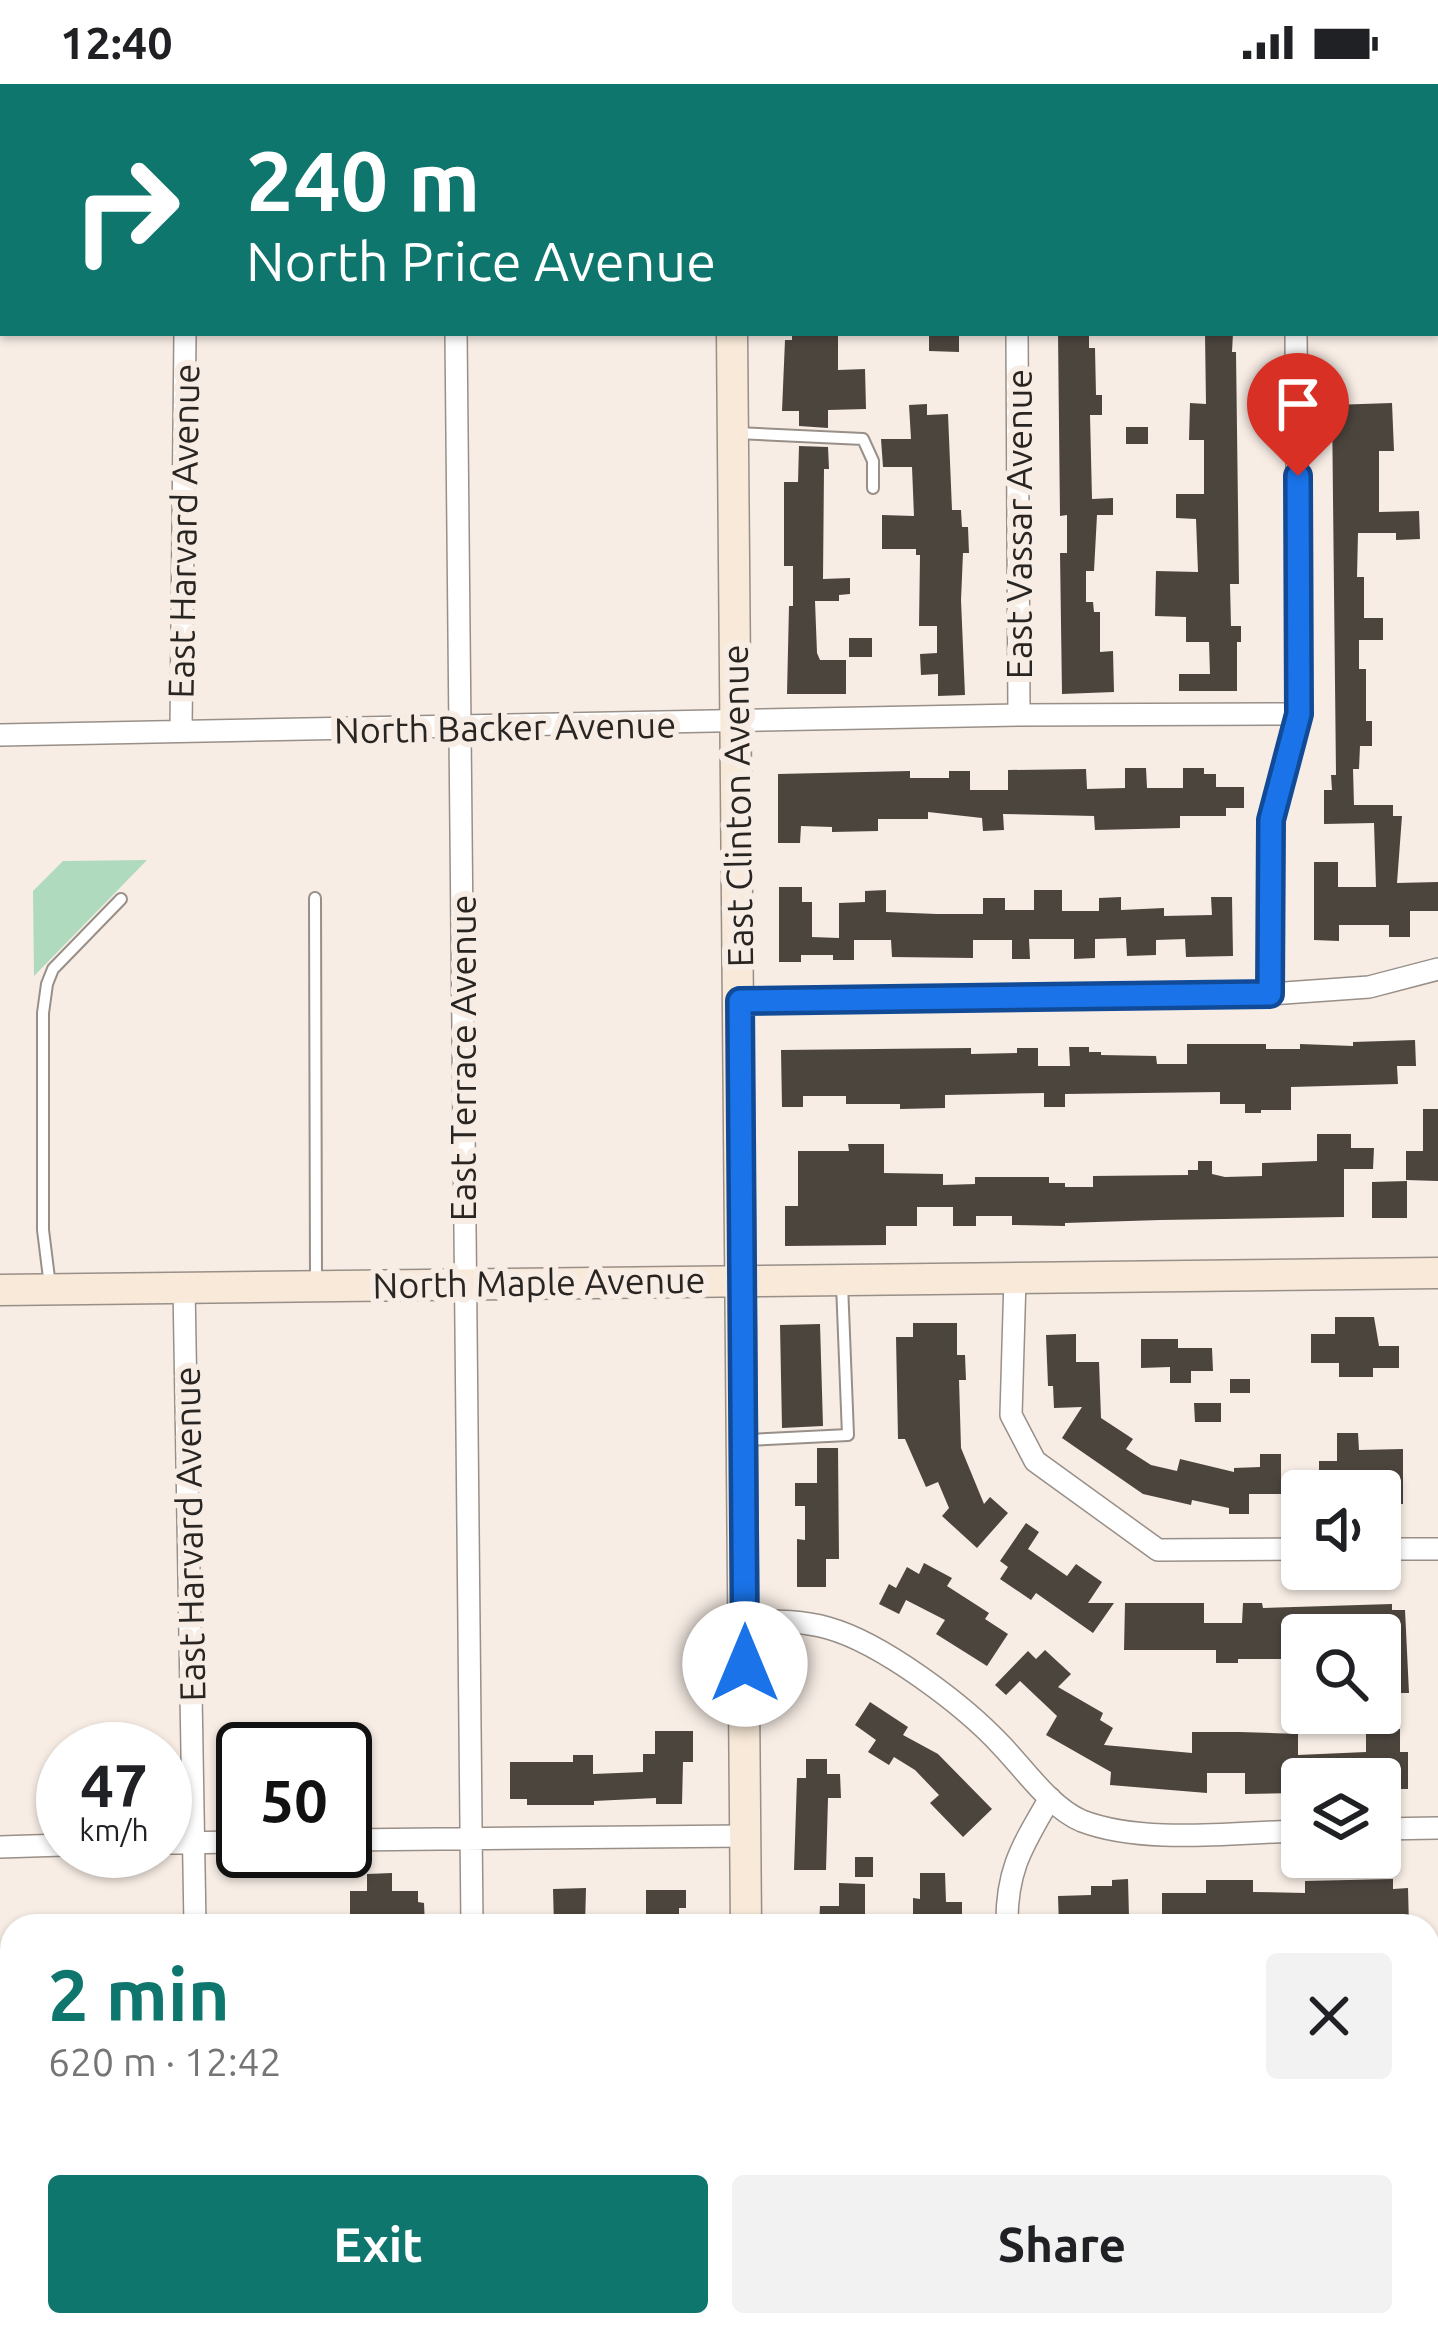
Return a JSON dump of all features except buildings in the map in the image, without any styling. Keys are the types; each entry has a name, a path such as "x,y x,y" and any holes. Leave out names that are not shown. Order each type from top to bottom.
{"main road":[{"name":"East Clinton Avenue","path":"732,336 746,1914"},
{"name":"North Maple Avenue","path":"0,1290 1438,1273"}],"street":[{"name":"East Harvard Avenue","path":"181,730 185,336"},
{"name":"East Terrace Avenue","path":"456,336 472,1914"},
{"name":"East Vassar Avenue","path":"1017,336 1019,715"},
{"path":"1270,994 1271,820 1299,714 1297,336"},
{"name":"North Backer Avenue","path":"0,735 1299,714"},
{"path":"740,1001 1270,994 1369,987 1438,969"},
{"path":"1015,1278 1011,1415 1034,1461 1158,1550 1281,1550"},
{"name":"East Harvard Avenue","path":"184,1286 196,1914"},
{"path":"1401,1549 1438,1549"},
{"path":"745,1622 792,1621 829,1628 863,1642 962,1709 1076,1819 1119,1833 1281,1831"},
{"path":"1007,1914 1014,1860 1051,1798"},
{"path":"1401,1829 1438,1828"},
{"path":"372,1840 744,1836"},
{"path":"192,1842 216,1842"},
{"path":"0,1847 36,1846"}],"lane":[{"path":"734,433 863,439 873,461 873,488"},
{"path":"50,1289 44,1230 43,1013 47,983 53,969 121,898"},
{"path":"315,898 316,1285"},
{"path":"744,1440 848,1435 842,1278"}],"green space":[{"path":"147,860 34,976 33,891 63,861"}],"route":[{"path":"745,1664 740,1001 1270,994 1271,820 1299,714 1298,476"}]}
